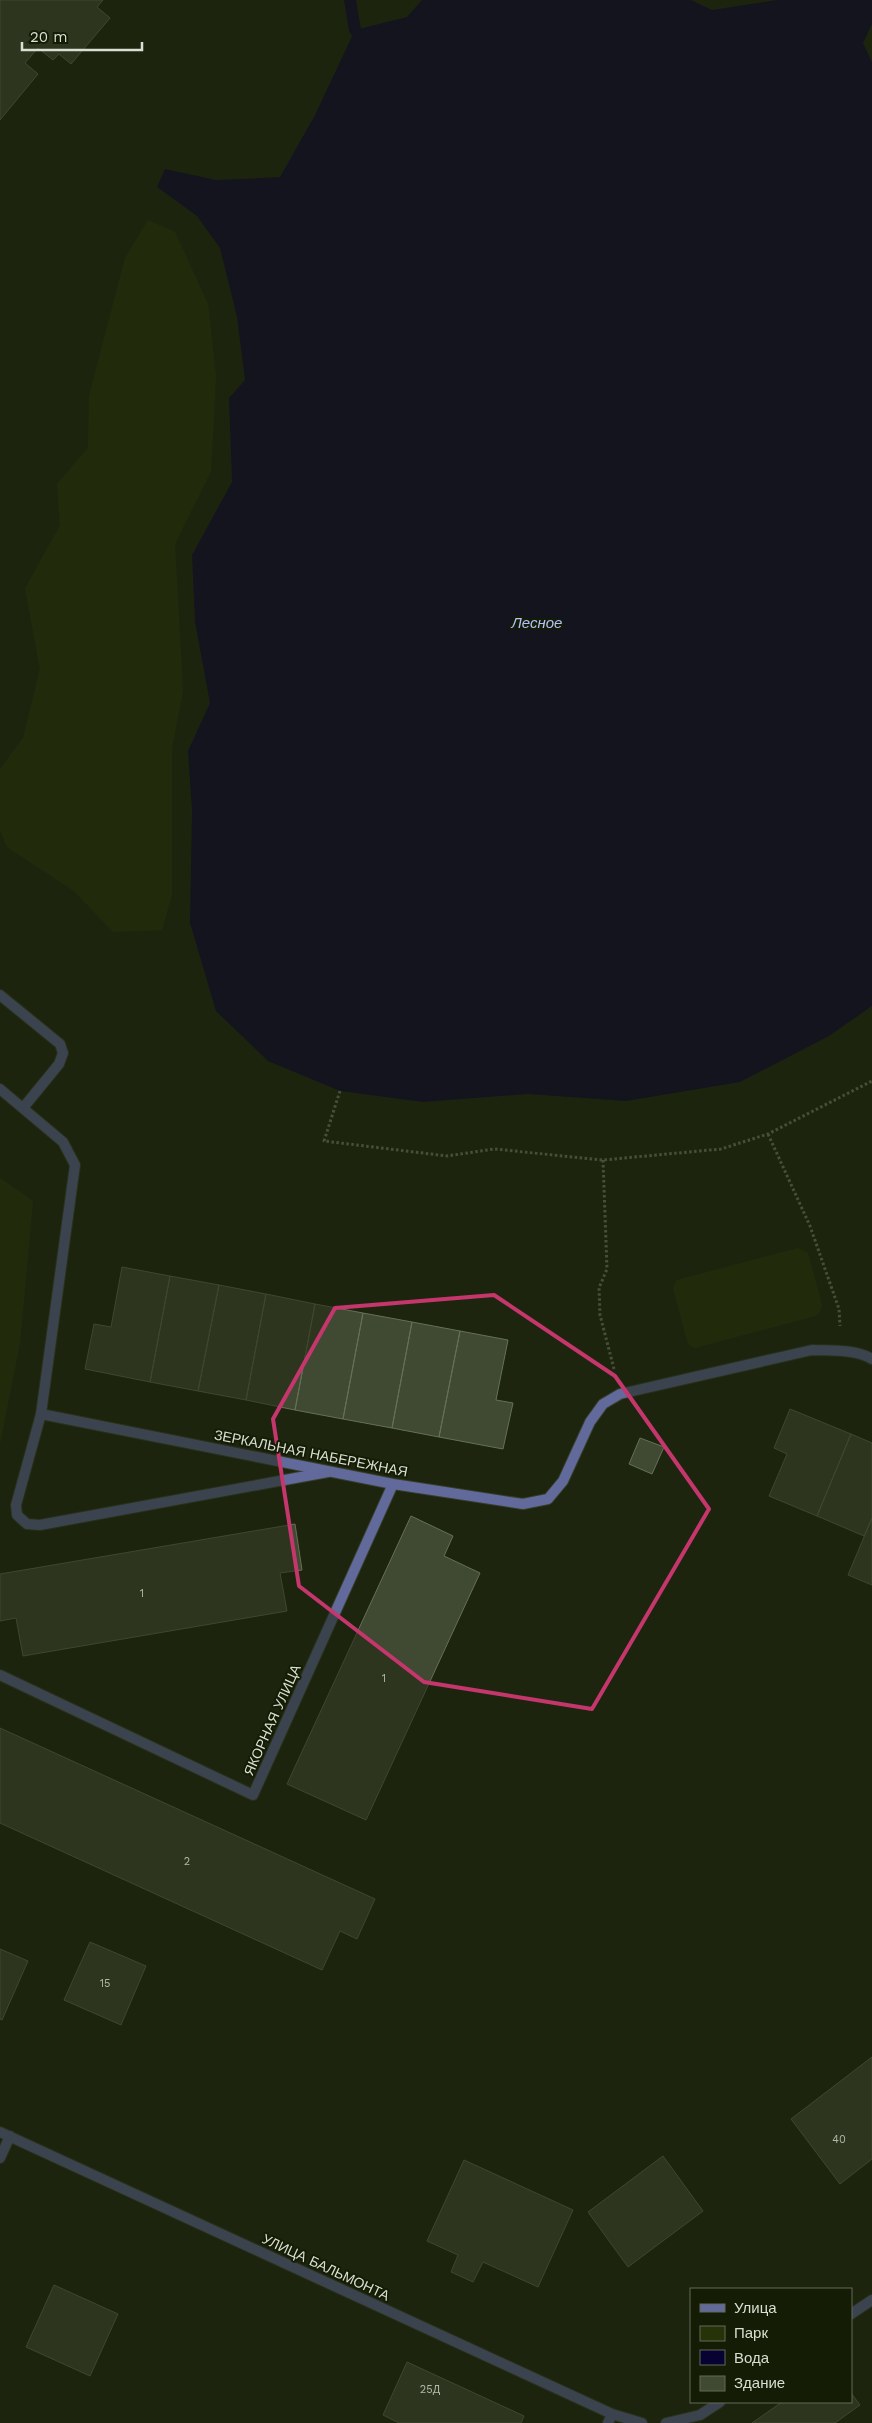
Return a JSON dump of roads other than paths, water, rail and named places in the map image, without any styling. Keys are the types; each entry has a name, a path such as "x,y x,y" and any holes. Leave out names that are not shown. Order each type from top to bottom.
{"street":[{"path":"0,995 60,1044 63,1053 59,1064 22,1108"},
{"path":"0,1089 64,1142 75,1165 41,1414 16,1505 17,1514 26,1524 40,1525 328,1472"},
{"name":"ЗЕРКАЛЬНАЯ НАБЕРЕЖНАЯ","path":"41,1414 328,1472 523,1504 548,1499 562,1481 590,1422 603,1404 620,1394 812,1350 842,1351 872,1359"},
{"name":"ЯКОРНАЯ УЛИЦА","path":"0,1675 253,1795 393,1484"},
{"name":"УЛИЦА БАЛЬМОНТА","path":"0,2132 610,2418 642,2423"},
{"path":"0,2158 10,2136"},
{"path":"852,2313 872,2300"},
{"path":"666,2423 700,2415 718,2403"}],"water":[{"name":"Лесное","path":"422,0 691,0 712,10 777,0 872,0 872,24 863,43 872,62 872,1006 829,1036 740,1082 626,1101 528,1094 423,1102 340,1091 268,1061 216,1011 190,923 192,811 188,751 210,703 195,622 192,555 232,482 229,398 245,380 237,317 220,248 197,216 157,187 165,169 216,180 280,177 315,115 355,30 407,17"}],"waterway":[{"path":"350,0 355,30"}]}
